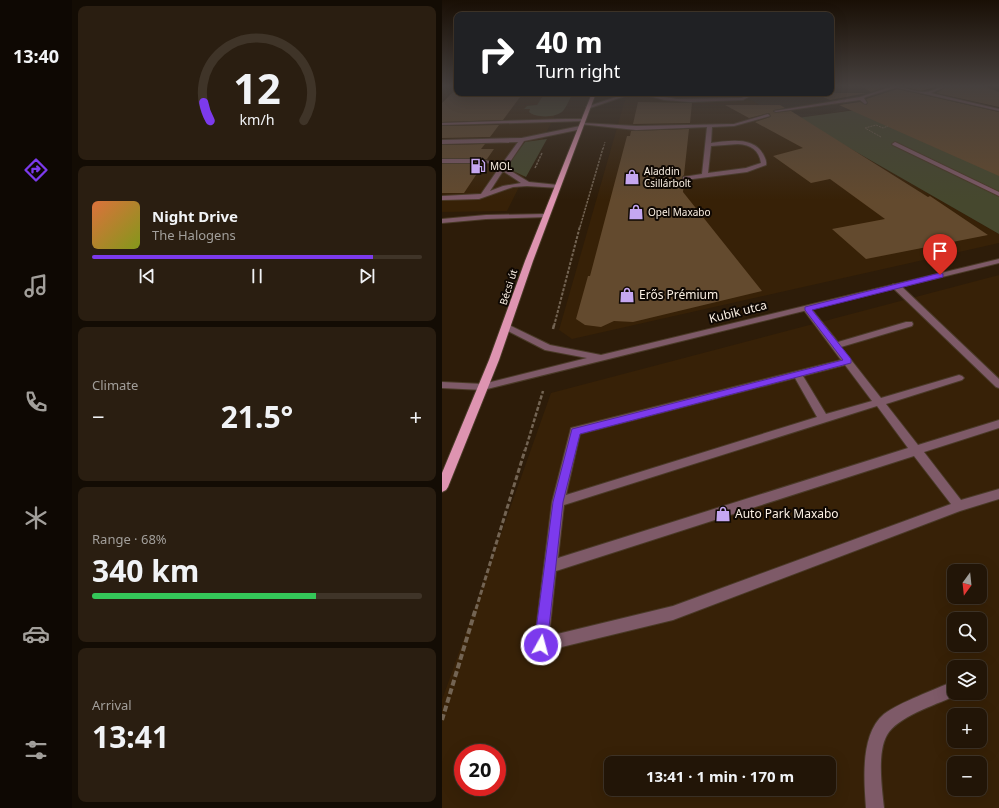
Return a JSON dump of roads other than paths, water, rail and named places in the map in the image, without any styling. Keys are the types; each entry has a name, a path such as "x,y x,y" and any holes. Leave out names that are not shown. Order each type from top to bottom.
{"main road":[{"name":"Bécsi út","path":"442,487 507,327 529,261 581,124"}],"street":[{"path":"442,124 460,124"},
{"path":"576,124 636,128 738,124"},
{"path":"442,142 522,140 550,135 581,124"},
{"path":"704,176 710,126"},
{"path":"482,196 522,140"},
{"path":"895,144 999,194"},
{"path":"685,178 759,167 764,164 764,161 756,148 750,145 707,145"},
{"path":"442,161 478,161"},
{"path":"486,161 499,164 502,168 527,184"},
{"path":"442,198 471,198 482,196 505,187 527,184 558,187"},
{"path":"442,221 486,217 546,216"},
{"name":"Kubik utca","path":"442,385 483,387 604,359 999,261"},
{"path":"896,286 999,385"},
{"path":"807,308 959,506"},
{"path":"836,346 909,324"},
{"path":"507,327 548,348 604,359"},
{"path":"848,361 575,431 558,502 541,645 673,613 959,506 999,494"},
{"path":"797,374 823,419"},
{"path":"558,502 959,378"},
{"path":"550,567 999,424"},
{"path":"875,808 872,773 879,734 889,721 947,692"}],"place":[{"name":"MOL","path":"478,166"},
{"name":"Aladdin Csillárbolt","path":"632,177"},
{"name":"Opel Maxabo","path":"636,212"},
{"name":"Erős Prémium","path":"627,295"},
{"name":"Auto Park Maxabo","path":"723,514"}]}
